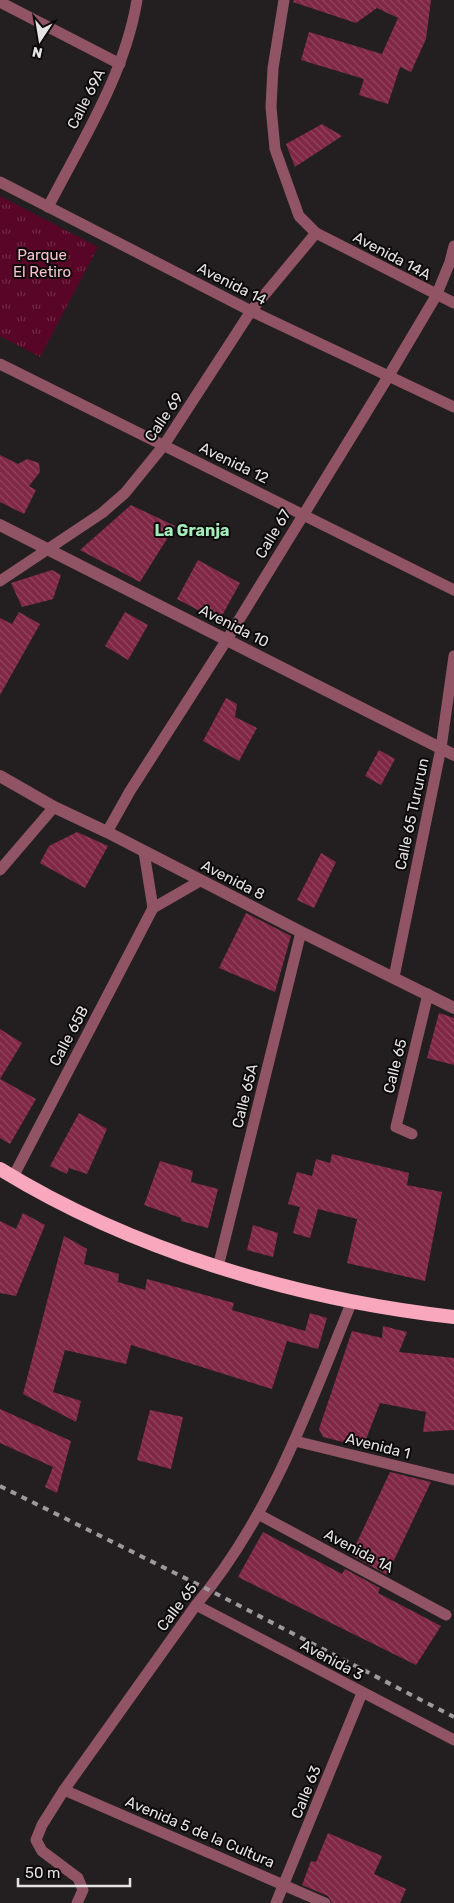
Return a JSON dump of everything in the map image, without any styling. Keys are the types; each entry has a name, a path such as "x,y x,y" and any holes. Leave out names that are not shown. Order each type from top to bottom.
{"highway":[{"path":"0,1169 69,1207 138,1237 218,1267 292,1288 352,1302 454,1317"}],"street":[{"name":"Calle 69A","path":"48,207 120,64 133,24 137,0"},
{"name":"Avenida 14A","path":"284,0 274,68 271,106 275,149 299,216 316,233 436,296 454,303"},
{"path":"0,2 120,64"},
{"name":"Avenida 14","path":"0,182 251,310 454,407"},
{"name":"Calle 69","path":"0,581 102,513 125,493 164,445 251,310 316,233"},
{"name":"Calle 67","path":"107,832 130,791 226,641 436,296 450,262 454,246"},
{"name":"Avenida 12","path":"0,364 454,590"},
{"name":"Avenida 10","path":"0,525 454,755"},
{"name":"Calle 65 Tururun","path":"394,977 441,748 454,656"},
{"name":"Avenida 8","path":"0,776 54,807 454,1008"},
{"path":"0,870 54,807"},
{"path":"144,852 153,908 200,881"},
{"name":"Calle 65B","path":"13,1177 153,908"},
{"name":"Calle 65A","path":"218,1267 301,932"},
{"name":"Calle 65","path":"412,1134 396,1127 428,994"},
{"name":"Calle 65","path":"77,1903 83,1890 78,1878 42,1851 36,1840 42,1825 64,1790 196,1605 217,1581 258,1514 295,1441 352,1302"},
{"name":"Avenida 1","path":"295,1441 454,1480"},
{"name":"Avenida 1A","path":"258,1514 446,1615"},
{"name":"Avenida 3","path":"196,1605 454,1740"},
{"name":"Calle 63","path":"276,1903 362,1693"},
{"name":"Avenida 5 de la Cultura","path":"64,1790 325,1903"}],"green space":[{"name":"Parque El Retiro","path":"0,196 98,247 40,357 0,336"}],"building":[{"path":"294,0 431,0 426,39 411,72 400,67 388,104 359,95 364,79 301,60 309,32 382,54 398,18 377,8 356,23 293,2"},
{"path":"322,124 342,136 295,167 286,144"},
{"path":"0,455 18,464 27,459 39,463 40,472 29,486 36,490 24,514 0,502"},
{"path":"131,505 175,526 140,582 80,550"},
{"path":"198,560 240,583 219,621 177,599"},
{"path":"52,570 61,575 53,599 22,607 11,583"},
{"path":"19,612 40,624 0,695 0,618 12,624"},
{"path":"125,612 148,625 128,660 105,646"},
{"path":"226,698 237,704 235,717 257,728 239,761 203,741"},
{"path":"379,750 395,759 381,785 365,776"},
{"path":"77,832 108,846 85,888 40,863 49,846"},
{"path":"321,853 336,862 314,908 297,900"},
{"path":"246,913 291,936 275,992 219,968"},
{"path":"439,1013 454,1018 454,1065 427,1058"},
{"path":"0,1029 22,1043 0,1079"},
{"path":"0,1079 36,1099 10,1144 0,1138"},
{"path":"79,1113 107,1129 87,1174 69,1168 67,1174 50,1166"},
{"path":"332,1154 409,1173 407,1185 442,1192 425,1281 347,1263 357,1219 318,1209 310,1238 293,1233 300,1207 288,1204 297,1172 312,1176 316,1159 330,1163"},
{"path":"160,1161 193,1171 191,1182 218,1189 208,1228 181,1221 181,1218 144,1205"},
{"path":"23,1213 45,1225 16,1296 0,1293 0,1221 16,1229"},
{"path":"253,1225 278,1233 273,1257 247,1250"},
{"path":"64,1236 87,1249 84,1264 119,1274 118,1282 145,1290 147,1279 234,1303 232,1310 305,1331 310,1313 327,1318 318,1349 287,1341 272,1389 131,1345 126,1364 65,1350 53,1392 81,1401 76,1422 23,1394"},
{"path":"383,1326 407,1332 399,1352 454,1358 454,1430 423,1432 426,1412 380,1403 363,1447 323,1437 319,1429 352,1331 382,1338"},
{"path":"0,1409 71,1441 57,1493 45,1487 53,1467 0,1443"},
{"path":"150,1410 183,1417 171,1469 137,1460"},
{"path":"390,1472 431,1482 387,1575 351,1555"},
{"path":"263,1532 342,1574 345,1569 380,1588 378,1593 441,1626 416,1665 238,1577"},
{"path":"328,1833 382,1856 374,1874 406,1889 400,1903 332,1903 328,1896 302,1885 311,1861 316,1862"}],"railway":[{"path":"0,1486 209,1590 454,1717"}],"district":[{"name":"La Granja","path":"192,530"}]}
